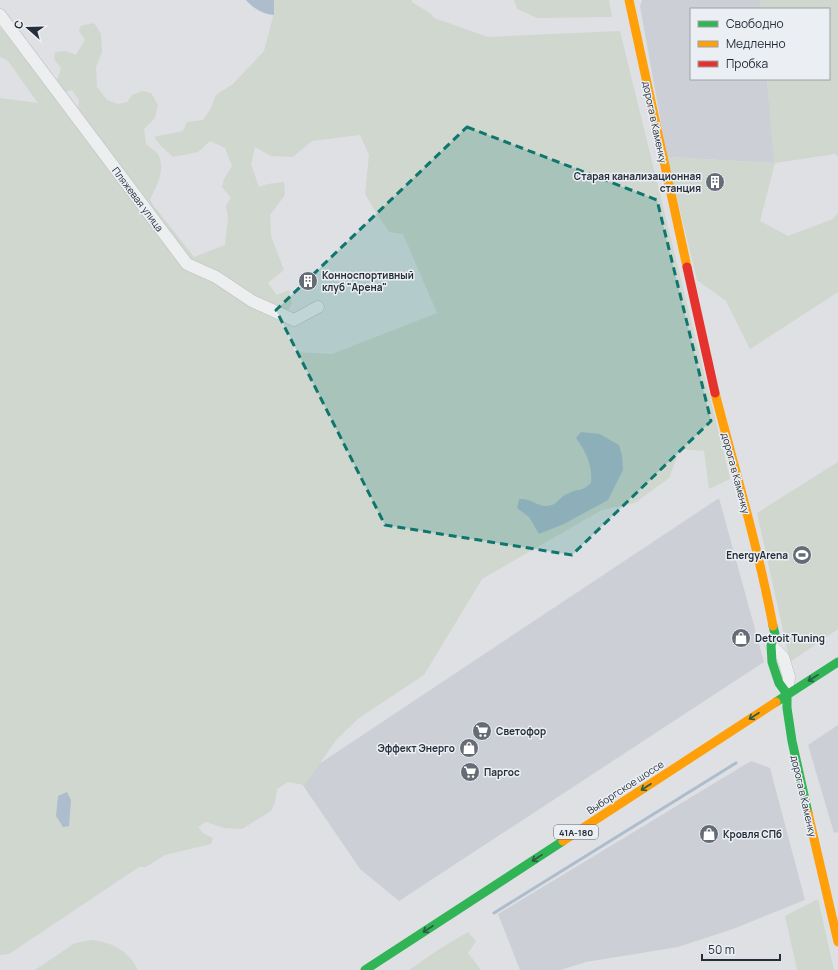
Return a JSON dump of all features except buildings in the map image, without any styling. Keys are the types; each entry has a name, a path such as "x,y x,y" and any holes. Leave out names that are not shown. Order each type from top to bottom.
{"street":[{"name":"дорога в Каменку","path":"629,0 714,390 768,599 775,634 771,645 783,657 789,677 784,710 838,942"},
{"name":"Пляжевая улица","path":"0,16 187,264 216,277 252,301 294,320 318,307"},
{"name":"Выборгское шоссе","path":"365,970 838,662"},
{"path":"784,710 798,701"}],"highlighted area":[{"path":"467,127 657,200 711,421 572,555 385,525 276,310"}],"shaded area":[{"path":"274,0 412,0 412,2 431,14 434,18 488,37 620,31 730,479 709,489 704,451 680,449 669,478 635,503 602,510 482,579 424,675 359,718 336,740 305,785 288,782 277,789 275,803 271,811 242,829 224,828 206,822 198,827 204,834 213,838 211,844 165,855 146,867 139,867 9,954 0,955 0,98 38,103 8,61 0,57 0,27 42,76 56,83 61,68 54,59 55,52 66,51 76,55 85,40 79,31 81,26 94,23 101,34 102,52 96,67 97,87 107,100 118,104 127,102 132,95 142,91 151,93 158,105 155,118 144,129 146,144 158,154 161,166 158,183 150,199 153,205 194,257 225,245 228,218 226,206 231,198 222,187 224,179 232,166 225,148 210,141 198,152 173,157 154,137 183,131 187,122 203,120 211,108 216,95 233,84 264,51 273,17","holes":["72,90 79,100 78,108 65,92","360,135 369,155 365,194 389,232 403,234 437,313 332,354 295,352 282,324 292,303 289,290 277,295 268,283 284,270 271,236 270,215 285,195 284,182 259,187 251,164 255,147 271,156 293,157 312,141"]},
{"path":"514,0 609,0 612,17 537,18 517,9"},
{"path":"642,0 760,0 761,8 690,8 690,80 767,80 775,163 667,157 640,6"},
{"path":"760,0 838,0 838,157 835,154 775,163 760,221 788,236 833,219 838,213 838,292 750,349 726,301 697,280 667,157 774,163 767,80 830,80 830,8 761,8"},
{"name":"EnergyArena","path":"838,462 838,629 790,662 757,513"},
{"path":"719,498 764,662 399,901 360,869 298,778"},
{"path":"838,725 838,832 834,833 808,745"},
{"name":"Кровля СПб","path":"751,761 770,768 805,900 733,929 678,947 586,962 560,970 520,970 498,914"},
{"path":"818,899 834,970 797,970 785,916"},
{"path":"468,932 476,941 468,953 481,970 409,970 438,950"},
{"path":"92,940 107,943 119,949 130,957 138,970 35,970 75,943"}],"water":[{"path":"246,0 274,0 274,15 258,10"},
{"path":"581,432 600,434 619,445 622,455 623,470 608,500 564,524 539,534 529,517 517,508 519,499 549,506 566,494 582,489 591,483 591,471 588,459 576,438"},
{"path":"67,792 71,800 69,826 63,827 56,816 58,796"}],"waterway":[{"path":"494,913 736,763"}],"traffic: fast":[{"path":"773,626 775,634 771,645 772,662 779,683 787,694 787,708 792,741 808,813"},
{"path":"776,702 838,662"},
{"path":"365,970 563,841"}],"traffic: slow":[{"path":"629,0 687,267"},
{"path":"715,393 753,538 773,626"},
{"path":"563,841 776,702"},
{"path":"808,813 838,942"}],"traffic: jam":[{"path":"687,267 715,393"}],"place":[{"name":"Старая канализационная станция","path":"715,182"},
{"name":"Конноспортивный клуб \"Арена\"","path":"308,281"},
{"name":"EnergyArena","path":"802,555"},
{"name":"Detroit Tuning","path":"741,638"},
{"name":"Светофор","path":"482,731"},
{"name":"Эффект Энерго","path":"469,748"},
{"name":"Паргос","path":"470,772"},
{"name":"Кровля СПб","path":"709,834"}]}
